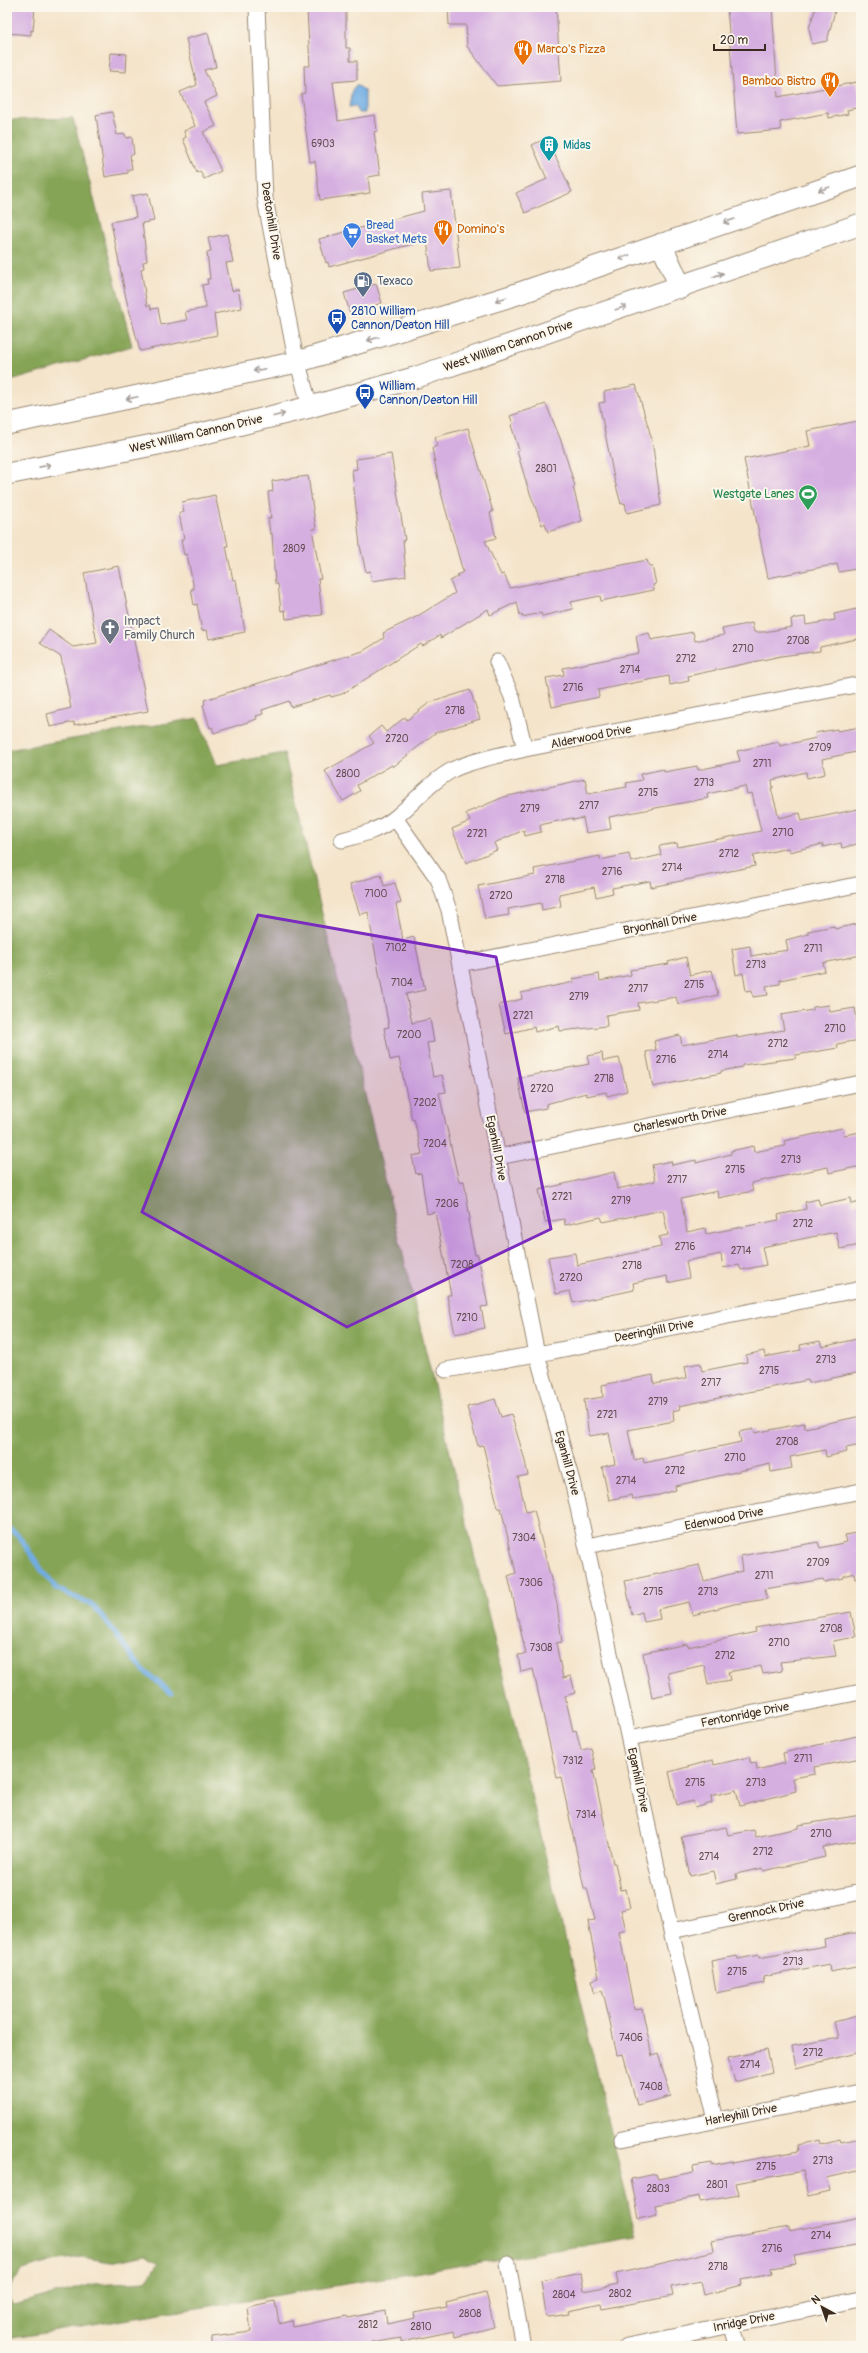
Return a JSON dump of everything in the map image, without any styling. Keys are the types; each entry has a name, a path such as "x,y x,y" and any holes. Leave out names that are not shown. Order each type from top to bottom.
{"main road":[{"path":"7,424 297,362 493,302 861,176"},
{"name":"West William Cannon Drive","path":"7,474 173,441 310,407 417,377 681,288 861,224"},
{"path":"661,244 681,288"}],"street":[{"name":"Deatonhill Drive","path":"257,7 265,200 297,362 310,407"},
{"path":"497,662 512,697 525,749"},
{"name":"Alderwood Drive","path":"342,840 365,834 395,818 423,792 454,769 525,749 861,684"},
{"name":"Eganhill Drive","path":"395,818 428,864 444,893 460,964 537,1354 573,1484 671,1931 716,2120"},
{"name":"Bryonhall Drive","path":"460,964 861,884"},
{"name":"Charlesworth Drive","path":"498,1157 861,1084"},
{"name":"Deeringhill Drive","path":"446,1370 537,1354 861,1289"},
{"name":"Edenwood Drive","path":"587,1546 861,1492"},
{"name":"Fentonridge Drive","path":"629,1738 861,1692"},
{"name":"Grennock Drive","path":"671,1931 861,1892"},
{"name":"Harleyhill Drive","path":"622,2139 861,2092"},
{"path":"508,2264 523,2346"},
{"name":"Inridge Drive","path":"627,2346 861,2299"},
{"path":"732,2325 737,2346"}],"highlighted area":[{"path":"258,915 496,957 551,1229 347,1327 142,1212"}],"green space":[{"path":"73,118 132,346 7,382 7,120"},
{"path":"198,718 217,765 284,753 636,2237 7,2339 7,750","holes":["146,2255 158,2264 146,2281 94,2284 13,2305 8,2297 14,2281 23,2270 53,2261 82,2257 110,2262"]}],"water":[{"path":"357,84 365,92 365,113 358,113 356,106 349,107 352,90"}],"building":[{"path":"7,7 35,7 33,31 31,30 31,35 7,33"},
{"path":"309,7 346,7 346,48 350,48 350,61 357,61 357,80 333,82 338,121 375,115 377,131 374,132 380,175 368,177 370,193 320,200 315,161 310,162 301,94 305,93 304,66 310,66 307,9"},
{"path":"448,7 556,7 561,81 497,86 467,46 466,25 449,25"},
{"path":"727,7 772,7 778,97 857,82 861,107 847,110 848,114 829,118 828,113 780,122 781,130 737,134"},
{"path":"816,7 836,7 827,41 812,44 809,28"},
{"path":"208,33 216,67 204,70 217,96 204,102 216,126 203,132 221,171 204,179 200,171 197,173 183,139 186,137 184,131 195,126 180,92 197,85 186,39"},
{"path":"111,53 127,54 126,72 109,71"},
{"path":"112,112 117,135 125,134 126,138 132,137 134,154 130,155 132,169 128,169 128,173 105,177 96,115"},
{"name":"Midas","path":"547,138 572,192 525,213 516,193 547,179 532,145"},
{"path":"451,191 460,268 431,271 427,240 329,267 328,262 326,263 319,239 424,211 422,194"},
{"path":"148,193 154,221 142,223 147,261 143,262 144,268 141,269 147,306 150,305 151,309 158,308 161,325 187,320 185,312 206,308 202,285 208,284 207,279 210,279 207,252 211,251 208,238 227,234 233,262 226,263 232,291 238,289 242,308 214,314 217,335 140,351 126,298 111,222 136,217 132,196"},
{"name":"Texaco","path":"376,284 382,303 350,313 344,293"},
{"path":"636,385 652,440 661,505 627,513 625,503 621,504 614,478 599,403 605,402 604,392"},
{"path":"546,404 560,438 575,486 573,487 582,521 548,532 545,523 542,525 527,485 517,451 519,450 511,425 513,424 510,416"},
{"name":"Westgate Lanes","path":"858,421 861,436 861,568 839,572 837,564 768,578 744,459 810,446 807,431"},
{"path":"468,428 493,512 490,513 496,538 485,541 501,575 504,574 510,588 647,560 649,566 652,566 656,584 653,585 654,590 601,601 600,596 571,602 573,609 542,616 541,613 522,617 522,615 520,615 517,602 490,615 488,609 441,638 440,635 423,646 421,644 342,694 331,697 330,695 291,707 289,701 262,710 263,714 256,716 257,719 214,733 212,727 210,728 203,705 205,704 204,700 363,651 384,638 383,633 416,617 455,593 450,581 458,577 457,575 463,572 440,489 432,448 437,446 435,437"},
{"path":"391,454 405,540 403,540 406,576 372,581 370,571 366,572 360,546 352,470 357,469 356,459"},
{"path":"308,476 316,529 312,529 321,579 318,579 322,615 286,619 285,610 281,611 278,584 275,584 272,533 270,534 268,518 271,518 268,492 273,491 272,481"},
{"path":"215,495 223,531 225,531 228,546 226,546 233,580 236,580 245,632 209,639 207,630 202,631 197,604 194,605 191,589 194,589 187,554 184,555 181,540 184,539 179,513 184,512 182,502"},
{"name":"Impact Family Church","path":"119,566 148,711 74,725 74,722 50,727 47,714 71,708 61,657 40,643 49,630 73,647 97,643 84,573"},
{"path":"861,608 861,638 820,647 820,651 781,656 688,676 689,681 670,685 669,676 598,690 599,697 552,707 546,678 564,675 563,668 639,653 636,636 649,633 651,640 693,632 695,641 724,635 722,629 752,623 754,632 764,632 792,627 791,619 805,617 806,625 835,620 834,614"},
{"path":"470,690 480,719 435,733 393,767 392,765 357,785 360,791 343,801 325,771 374,743 369,736 381,726 386,732 405,717 407,720 429,703"},
{"path":"861,727 861,751 822,759 825,774 807,778 806,772 772,780 773,788 771,788 779,818 800,813 802,821 858,809 861,820 861,843 842,848 841,843 823,847 823,844 789,852 788,848 753,856 755,866 651,887 650,881 612,888 613,893 596,897 594,887 559,894 561,906 542,910 541,903 508,909 509,915 485,919 478,886 535,875 534,869 600,856 600,860 629,854 631,862 661,855 659,846 677,843 678,847 761,831 752,793 747,794 745,786 707,794 708,798 609,817 611,829 586,833 583,818 573,820 572,818 540,825 541,832 525,836 524,830 494,843 497,850 466,863 452,829 470,821 466,813 504,797 585,779 588,794 627,787 626,783 642,780 640,774 664,769 664,772 697,766 698,770 740,761 737,751 779,742 780,746 816,738 815,733"},
{"path":"381,875 384,886 395,883 401,903 396,904 403,940 414,937 425,990 406,994 412,1023 430,1019 434,1042 427,1043 433,1077 442,1075 446,1092 439,1093 459,1182 464,1181 470,1219 468,1220 475,1255 478,1255 488,1306 481,1307 485,1328 455,1334 447,1295 451,1295 435,1212 427,1214 421,1173 416,1174 412,1156 422,1154 414,1119 412,1120 399,1058 390,1060 384,1028 389,1027 368,912 360,915 350,884"},
{"path":"861,923 861,955 823,963 825,971 780,980 780,984 766,986 768,995 753,997 752,990 746,991 743,973 736,975 732,949 750,946 751,956 788,950 786,940 808,934 808,931 834,926 835,929"},
{"path":"686,957 690,975 712,970 718,995 678,1004 676,997 638,1003 639,1010 606,1015 607,1026 560,1031 559,1026 535,1032 534,1027 506,1034 499,1005 522,999 521,993 574,982 573,979 599,974 600,981 631,975 630,970 669,964 668,962"},
{"path":"829,1005 830,1012 855,1008 860,1040 837,1044 838,1048 796,1055 796,1058 742,1065 742,1067 721,1071 721,1073 653,1087 646,1052 656,1050 654,1041 680,1035 682,1045 737,1035 737,1038 784,1030 781,1015 813,1010 813,1007"},
{"path":"602,1053 603,1061 619,1058 627,1091 607,1096 606,1092 587,1096 586,1093 546,1104 546,1108 525,1112 518,1078 589,1064 587,1056"},
{"path":"842,1128 844,1135 861,1132 861,1166 829,1173 828,1167 751,1183 753,1191 718,1198 717,1191 681,1199 687,1232 705,1228 706,1234 779,1220 778,1215 806,1209 805,1202 818,1199 820,1205 851,1198 852,1204 861,1202 861,1233 858,1234 860,1245 840,1249 836,1232 762,1247 766,1265 741,1270 739,1265 723,1268 721,1254 686,1261 689,1278 668,1283 667,1276 633,1283 634,1290 573,1303 570,1291 556,1294 548,1257 575,1253 577,1265 661,1247 659,1237 668,1235 663,1210 603,1222 601,1217 565,1225 564,1219 545,1222 539,1190 614,1172 617,1189 655,1181 652,1165 671,1161 672,1165 696,1160 696,1163 731,1154 731,1151 753,1146 754,1152 785,1146 784,1141"},
{"path":"861,1338 861,1372 809,1383 808,1380 679,1406 680,1409 673,1411 674,1421 628,1430 634,1460 643,1458 644,1463 741,1442 739,1432 754,1429 755,1433 804,1423 805,1428 861,1416 861,1445 846,1448 847,1452 826,1457 825,1450 790,1457 792,1468 771,1472 770,1464 675,1486 676,1490 659,1495 632,1499 631,1495 609,1500 602,1467 615,1464 609,1433 589,1436 584,1400 603,1397 602,1385 653,1375 654,1384 687,1378 685,1366 700,1363 702,1371 747,1362 746,1355 764,1351 765,1357 801,1350 800,1345 820,1341 822,1347"},
{"path":"495,1399 501,1417 511,1414 524,1457 528,1475 518,1477 526,1512 534,1510 557,1604 562,1642 556,1643 563,1678 571,1676 575,1693 565,1696 573,1731 576,1730 581,1750 591,1748 596,1769 593,1770 613,1863 615,1863 621,1890 626,1889 630,1908 621,1910 626,1930 619,1932 634,2009 642,2008 652,2056 658,2054 671,2096 637,2105 623,2054 617,2055 602,1991 594,1993 592,1980 599,1978 588,1921 595,1920 587,1888 584,1888 561,1777 557,1778 533,1669 521,1672 518,1655 526,1654 508,1576 516,1573 501,1508 498,1508 483,1445 478,1446 467,1407"},
{"path":"861,1532 861,1578 855,1579 854,1573 843,1576 843,1578 824,1582 823,1579 765,1589 767,1599 734,1604 693,1615 689,1602 658,1609 660,1619 644,1622 642,1612 632,1615 625,1581 699,1565 704,1581 742,1571 740,1556 818,1542 820,1548 847,1542 845,1535"},
{"path":"851,1612 856,1637 833,1641 836,1656 780,1662 782,1671 763,1674 761,1666 728,1672 730,1680 708,1684 704,1665 668,1673 672,1693 652,1697 643,1653 687,1644 688,1647 756,1632 755,1628"},
{"path":"861,1735 861,1758 814,1767 815,1774 793,1778 796,1791 740,1806 736,1790 711,1796 712,1803 695,1808 693,1801 677,1805 669,1772 713,1760 714,1765 749,1757 751,1764 756,1763 757,1770 785,1763 783,1753"},
{"path":"861,1815 861,1840 823,1847 825,1857 764,1871 763,1868 736,1874 737,1879 716,1884 713,1871 690,1876 681,1836 726,1827 728,1835 754,1830 756,1837 799,1828 799,1825"},
{"path":"851,1933 861,1933 861,1966 830,1972 829,1964 763,1977 764,1983 716,1993 711,1961 737,1956 738,1959 759,1955 759,1958 825,1946 824,1939"},
{"path":"861,2015 861,2052 796,2068 792,2046 838,2038 834,2022"},
{"path":"767,2050 772,2072 735,2082 728,2058"},
{"path":"861,2138 861,2170 827,2178 830,2191 809,2196 803,2171 736,2183 739,2195 700,2202 699,2196 655,2205 657,2215 639,2219 631,2179 656,2174 658,2179 694,2172 693,2166 711,2163 711,2165 732,2161 732,2163 799,2151 798,2145 819,2140 820,2144 840,2139 841,2142"},
{"path":"861,2217 861,2244 794,2256 796,2264 771,2268 772,2274 741,2280 742,2285 704,2295 701,2281 671,2287 673,2296 602,2309 601,2304 568,2311 569,2314 549,2317 546,2315 541,2281 581,2273 584,2291 618,2284 616,2274 714,2251 712,2241 789,2227 789,2231"},
{"path":"486,2292 494,2327 455,2337 454,2331 401,2342 401,2338 366,2344 367,2346 212,2346 212,2337 251,2332 248,2307 275,2301 279,2323 292,2320 293,2327 347,2316 348,2318 385,2311 387,2324 415,2318 414,2313 447,2307 446,2302"}],"waterway":[{"path":"7,1527 18,1535 43,1572 57,1589 94,1606 143,1670 171,1693"}],"place":[{"name":"Marco's Pizza","path":"523,66"},
{"name":"Bamboo Bistro","path":"830,98"},
{"name":"Midas","path":"549,162"},
{"name":"Domino's","path":"443,246"},
{"name":"Bread Basket Mets","path":"352,249"},
{"name":"Texaco","path":"363,298"},
{"name":"2810 William Cannon/Deaton Hill","path":"337,335"},
{"name":"William Cannon/Deaton Hill","path":"365,410"},
{"name":"Westgate Lanes","path":"808,511"},
{"name":"Impact Family Church","path":"110,645"}]}
